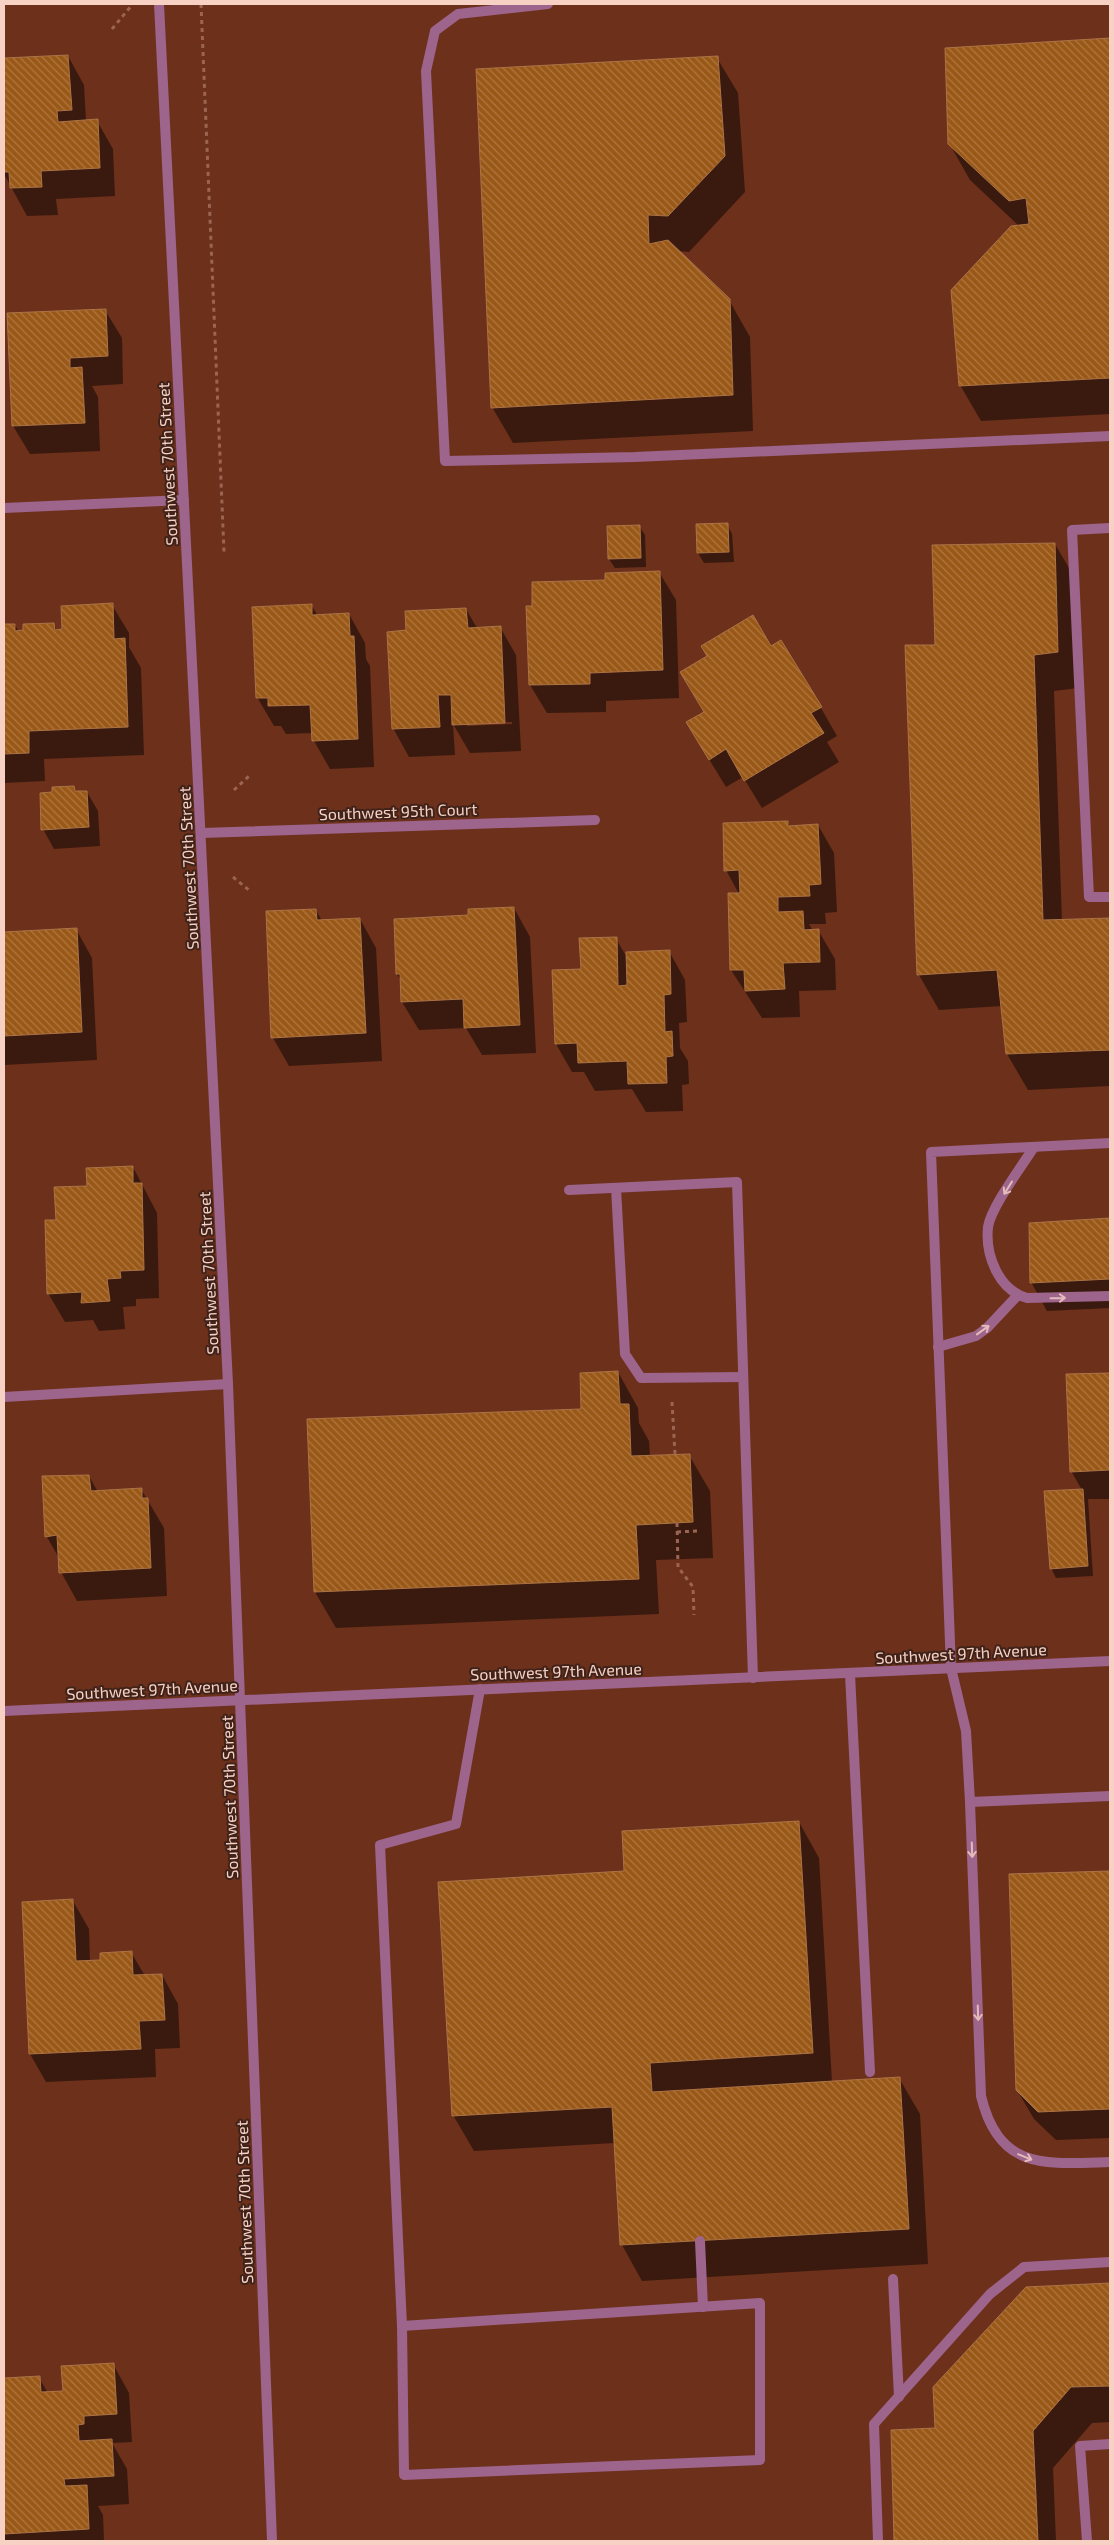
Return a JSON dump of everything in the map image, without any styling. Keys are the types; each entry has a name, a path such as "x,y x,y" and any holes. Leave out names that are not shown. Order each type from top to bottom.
{"street":[{"name":"Southwest 70th Street","path":"159,4 202,833 228,1384 272,2541"},
{"path":"548,4 458,14 435,31 426,71 445,461 635,457 1110,436"},
{"path":"4,508 184,500"},
{"path":"1110,528 1072,530 1089,897 1110,897"},
{"name":"Southwest 95th Court","path":"202,833 595,820"},
{"path":"1110,1143 931,1152 951,1668 966,1732 981,2096 986,2119 1000,2139 1016,2153 1032,2160 1049,2163 1110,2162"},
{"path":"1034,1147 997,1206 988,1227 991,1256 997,1274 1006,1288 1017,1296 1027,1298 1110,1296"},
{"path":"569,1190 737,1182 753,1678"},
{"path":"616,1188 626,1354 641,1378 743,1377"},
{"path":"938,1346 976,1336 987,1328 1017,1296"},
{"path":"4,1397 228,1384"},
{"name":"Southwest 97th Avenue","path":"4,1711 240,1699 850,1674 1110,1660"},
{"path":"850,1674 870,2072"},
{"path":"402,2326 760,2303 760,2460 404,2475 402,2326 380,1846 456,1824 480,1689"},
{"path":"970,1802 1110,1796"},
{"path":"700,2241 703,2307"},
{"path":"878,2541 874,2424 990,2294 1024,2267 1110,2262"},
{"path":"892,2279 899,2397"},
{"path":"1087,2541 1080,2446 1110,2444"}],"path":[{"path":"201,4 224,552"},
{"path":"112,29 132,5"},
{"path":"234,790 249,776"},
{"path":"233,877 250,891"},
{"path":"672,1395 675,1454"},
{"path":"677,1523 678,1567 692,1587 694,1614"},
{"path":"677,1532 698,1531"}],"building":[{"path":"1110,38 1110,378 959,386 951,290 1011,226 1029,224 1026,198 1009,201 948,144 945,48"},
{"path":"68,55 72,110 57,111 58,122 98,119 100,168 41,171 42,187 10,188 9,172 4,172 4,58"},
{"path":"718,56 725,156 668,216 648,215 649,244 668,240 730,299 733,395 491,408 476,69"},
{"path":"106,309 108,356 70,358 70,368 82,367 85,423 12,426 7,313"},
{"path":"728,523 729,552 697,553 696,524"},
{"path":"640,525 641,558 608,559 607,526"},
{"path":"1055,543 1058,652 1034,655 1043,920 1110,918 1110,1050 1006,1054 997,970 917,975 905,645 935,645 932,545"},
{"path":"660,571 663,670 590,673 590,684 529,685 526,606 532,606 532,582 605,580 605,573"},
{"path":"113,603 114,639 125,638 128,727 29,731 29,753 4,754 4,624 15,624 15,631 23,630 23,624 54,623 55,630 62,629 61,606"},
{"path":"312,604 312,615 349,613 350,636 354,636 358,739 312,741 310,705 268,706 268,698 256,698 252,607"},
{"path":"466,608 468,628 501,626 505,723 452,725 451,695 438,695 440,727 392,729 387,632 406,630 405,611"},
{"path":"753,615 771,646 781,640 822,707 811,713 824,733 744,781 726,749 709,760 686,722 704,712 680,672 707,656 701,646"},
{"path":"74,786 75,791 87,791 89,827 41,830 40,793 52,792 52,787"},
{"path":"788,821 788,826 818,824 821,884 809,885 810,896 778,897 778,912 803,911 804,930 819,929 820,962 783,963 785,989 745,991 744,970 730,970 728,893 740,893 739,870 724,871 723,823"},
{"path":"514,907 520,1025 464,1028 463,999 401,1002 400,974 396,974 394,919 468,915 468,909"},
{"path":"316,909 317,920 360,918 366,1033 271,1038 266,911"},
{"path":"77,928 82,1032 4,1036 4,932"},
{"path":"617,937 618,986 627,985 626,952 670,950 671,994 664,995 665,1032 672,1031 673,1056 666,1057 667,1083 628,1084 627,1061 578,1063 577,1043 555,1044 552,970 581,969 579,938"},
{"path":"133,1166 133,1183 142,1183 144,1270 120,1271 121,1278 107,1279 110,1301 81,1303 82,1292 47,1294 45,1220 56,1220 54,1187 87,1186 86,1168"},
{"path":"1110,1218 1110,1279 1030,1283 1029,1223"},
{"path":"618,1371 620,1404 629,1404 631,1456 690,1454 693,1522 636,1525 639,1579 314,1592 307,1419 581,1409 580,1373"},
{"path":"1110,1373 1110,1470 1070,1472 1066,1374"},
{"path":"89,1475 91,1491 142,1488 142,1498 148,1498 151,1568 59,1573 57,1535 45,1537 42,1476"},
{"path":"1083,1489 1088,1566 1050,1569 1044,1491"},
{"path":"799,1821 813,2053 650,2063 652,2092 900,2077 909,2229 620,2245 612,2107 452,2116 438,1882 624,1871 622,1831"},
{"path":"1110,1871 1110,2109 1038,2112 1016,2090 1009,1874"},
{"path":"73,1899 76,1961 100,1960 100,1953 132,1951 133,1975 162,1974 165,2020 139,2021 141,2049 29,2054 22,1902"},
{"path":"1110,2283 1110,2386 1071,2387 1033,2431 1038,2541 894,2541 891,2430 935,2428 933,2387 1026,2287"},
{"path":"114,2363 117,2414 84,2416 84,2424 78,2425 79,2441 112,2439 114,2476 64,2479 65,2486 87,2485 89,2529 4,2534 4,2378 40,2376 41,2392 63,2391 61,2366"}]}
